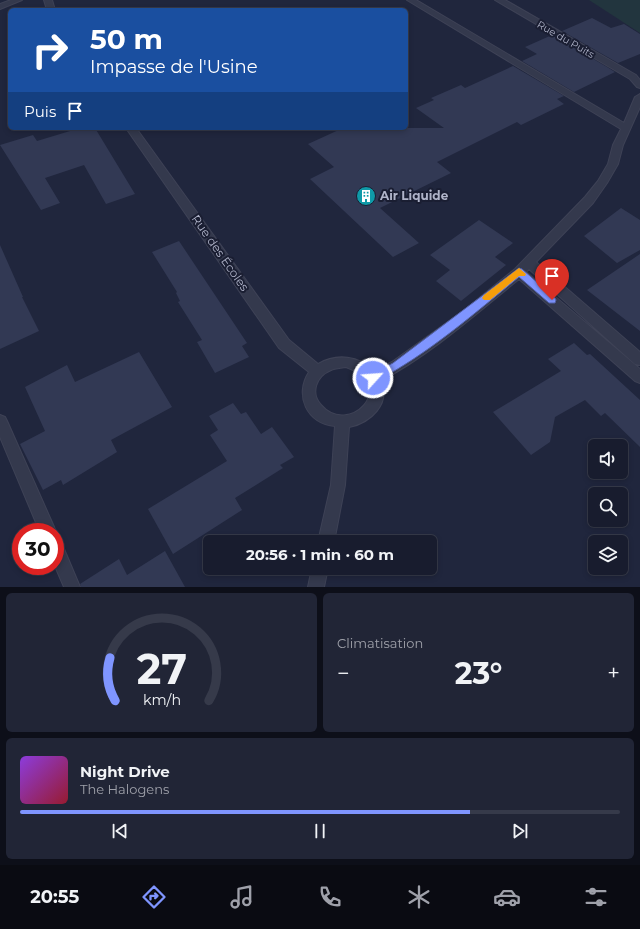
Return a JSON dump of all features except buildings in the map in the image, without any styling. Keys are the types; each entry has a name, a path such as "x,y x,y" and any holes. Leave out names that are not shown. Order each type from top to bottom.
{"street":[{"path":"0,7 18,0"},
{"path":"411,0 626,128"},
{"name":"Rue du Puits","path":"499,0 633,78 640,85"},
{"path":"373,378 397,366 470,312 519,272 594,194 613,164 618,145 640,97"},
{"name":"Rue des Écoles","path":"132,130 284,344 317,371"},
{"path":"529,262 640,360"},
{"path":"519,272 640,377"},
{"path":"346,362 357,365 366,370 373,378 377,395 374,404 368,412 360,418 342,421 328,419 317,412 310,402 308,391 310,380 317,371 325,366 346,362"},
{"path":"0,421 44,523"},
{"path":"327,535 338,485 342,421"},
{"path":"64,569 72,587"},
{"path":"316,587 319,575"}],"shaded area":[{"path":"589,0 640,0 640,33"}],"slow traffic":[{"path":"487,298 519,272 522,274"}],"place":[{"name":"Air Liquide","path":"366,196"}],"route":[{"path":"373,378 397,366 470,312 519,272 552,300"}]}
